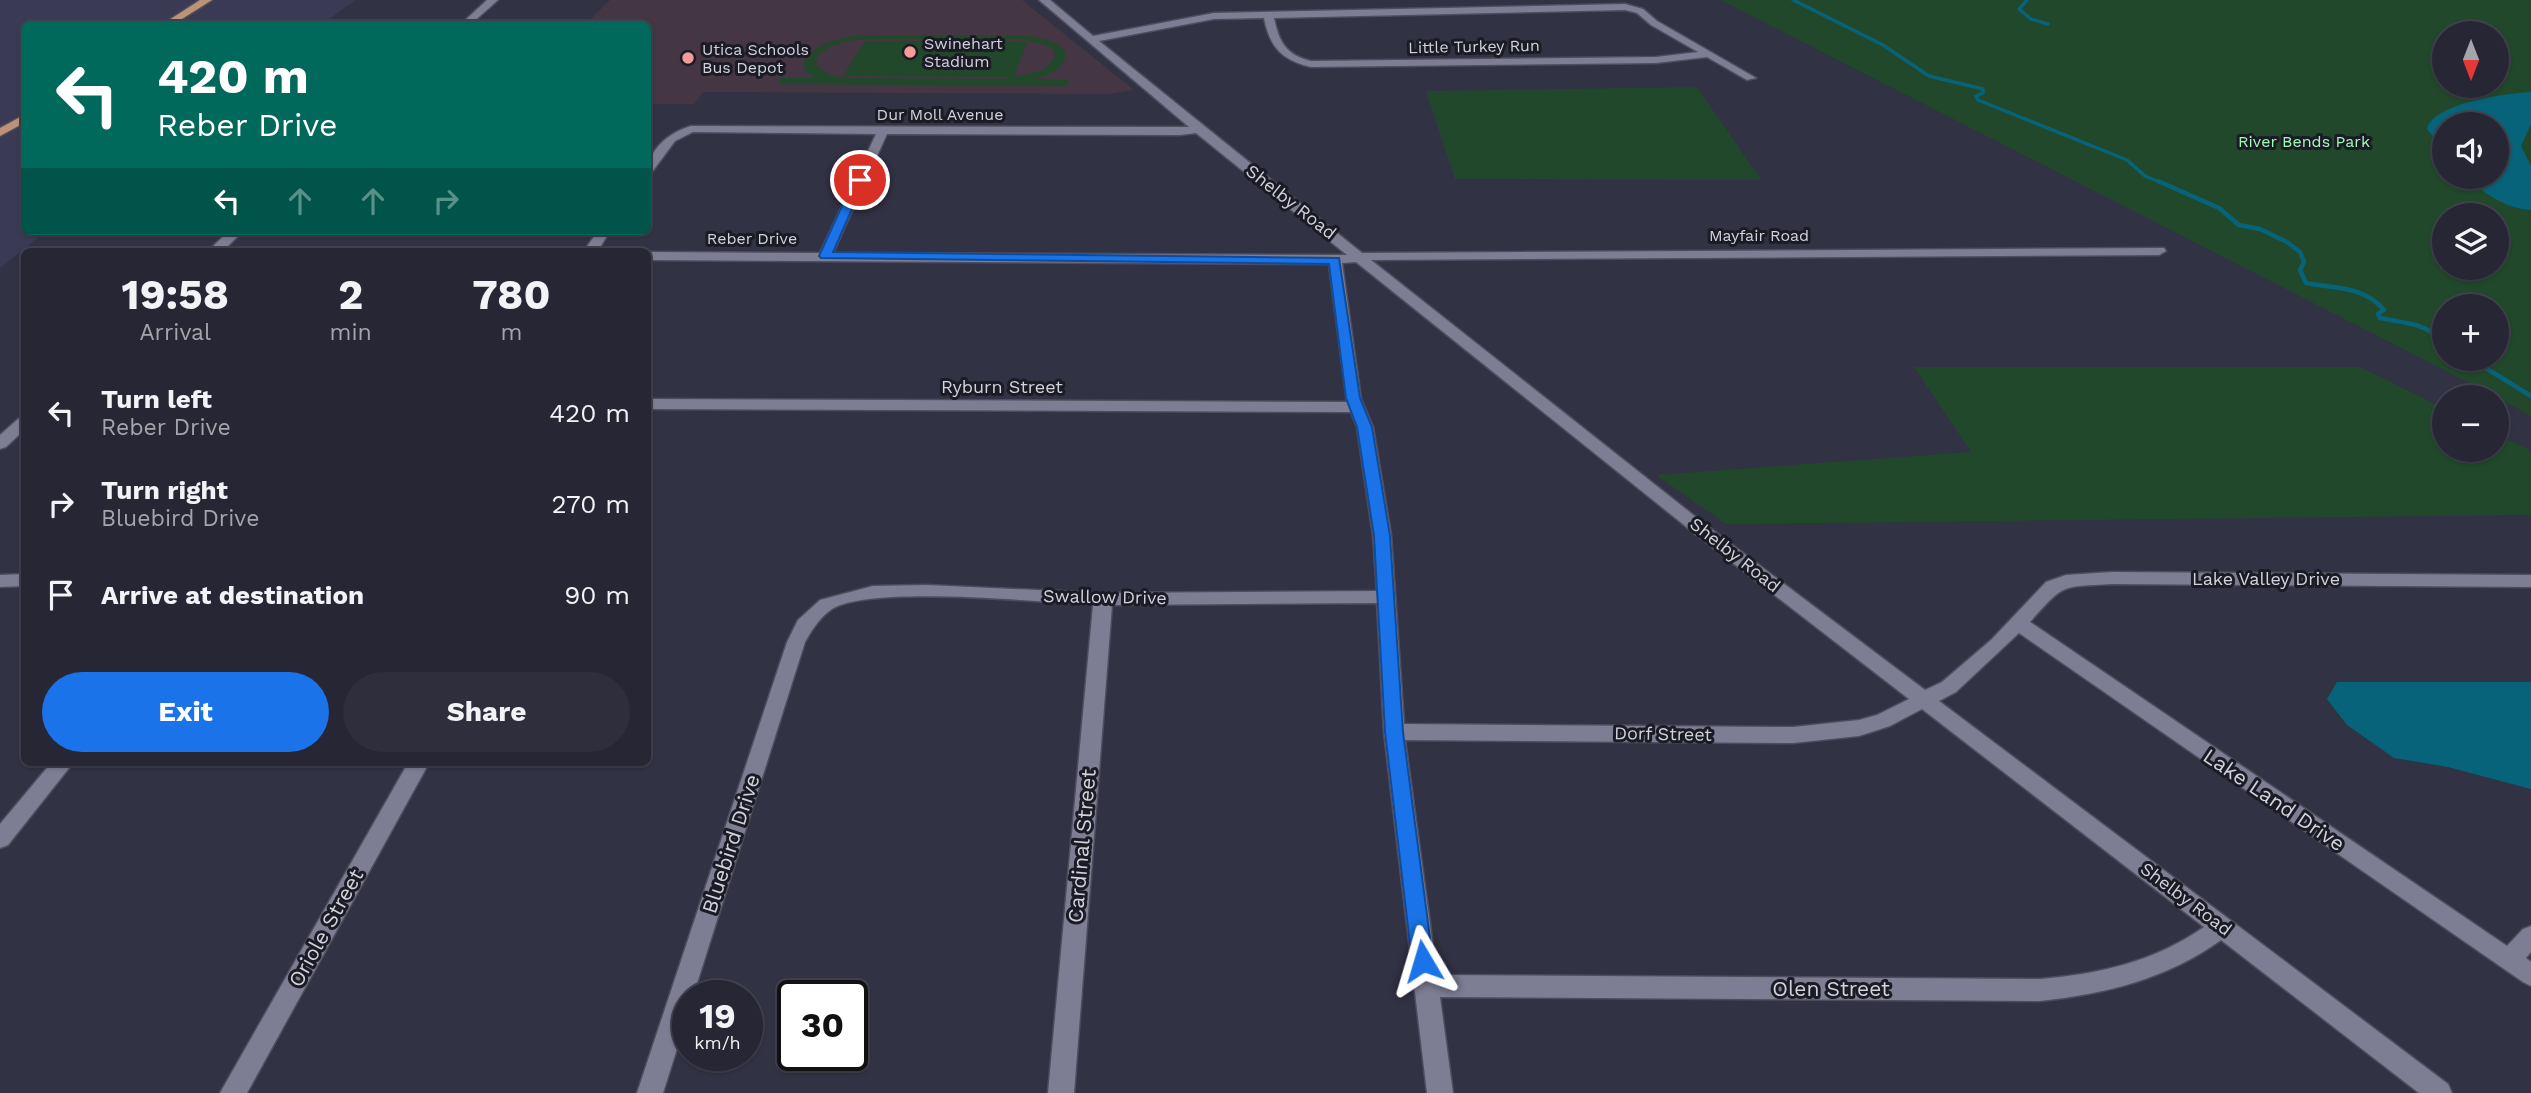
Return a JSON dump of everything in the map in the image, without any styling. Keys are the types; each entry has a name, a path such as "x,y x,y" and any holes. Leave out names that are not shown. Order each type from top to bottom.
{"main road":[{"path":"173,21 207,0"},
{"path":"0,133 21,120"}],"street":[{"path":"469,21 493,0"},
{"name":"Shelby Road","path":"1044,0 1198,129 1700,529 2440,1093"},
{"path":"1095,42 1184,24 1269,16 1630,7 1640,10 1650,20 1751,78"},
{"name":"Little Turkey Run","path":"1269,16 1272,34 1282,53 1291,59 1311,64 1643,60 1707,54"},
{"name":"Dur Moll Avenue","path":"651,165 671,139 681,132 696,129 1180,132 1198,129"},
{"path":"825,256 883,130"},
{"path":"218,248 233,235"},
{"name":"Mayfair Road","path":"1360,257 2159,251"},
{"name":"Reber Drive","path":"651,256 1335,260 1360,257"},
{"path":"1335,260 1355,407 1365,427 1382,536 1394,732 1440,1093"},
{"name":"Ryburn Street","path":"651,404 1355,407"},
{"path":"0,444 21,425"},
{"name":"Lake Valley Drive","path":"1926,700 1974,668 2019,624 2052,586 2086,579 2531,581"},
{"path":"0,581 21,580"},
{"name":"Swallow Drive","path":"827,604 873,592 928,591 1103,598 1385,597"},
{"name":"Cardinal Street","path":"1061,1093 1103,598"},
{"name":"Bluebird Drive","path":"650,1093 796,642 805,625 827,604"},
{"name":"Lake Land Drive","path":"2019,624 2531,975"},
{"name":"Dorf Street","path":"1394,732 1815,734 1883,721 1926,700"},
{"path":"0,839 60,766"},
{"name":"Oriole Street","path":"233,1093 417,766"},
{"name":"Olen Street","path":"1426,986 2040,990 2088,985 2131,973 2186,951 2222,926"},
{"path":"2510,960 2531,936"}],"shaded area":[{"path":"0,0 355,0 327,21 21,21 21,235 42,235 25,248 21,248 21,251 0,268"},
{"name":"Swinehart Stadium","path":"610,0 1022,0 1134,90 1109,94 703,92 694,104 651,104 651,21 589,21"},
{"path":"2531,92 2531,124 2521,146 2531,166 2531,210 2496,199 2481,189 2509,189 2509,112 2443,112 2486,98 2510,98 2510,95"},
{"path":"2432,120 2432,135 2427,129"},
{"path":"2337,682 2531,682 2531,789 2448,767 2394,758 2347,725 2327,699"}],"green space":[{"name":"River Bends Park","path":"1721,0 2531,0 2531,416 2509,404 2509,385 2474,385 2446,371 2509,371 2509,294 2432,294 2432,364"},
{"path":"867,35 1041,38 1055,43 1066,52 1060,67 1036,79 1069,80 1068,86 778,84 781,78 815,78 805,71 804,63 816,49 831,41","holes":["1021,39 1054,50 1055,57 1044,70 1005,79 846,78 830,75 817,66 816,59 833,45 855,40"]},
{"path":"865,41 1027,42 1014,77 843,76"},
{"path":"1697,87 1761,180 1455,179 1426,91"},
{"path":"1914,367 2360,367 2432,403 2432,462 2509,462 2509,440 2531,451 2531,515 1726,524 1656,475 1971,452"}],"waterway":[{"path":"1793,0 1883,45 1929,76 1983,89 1983,93 1976,96 1978,100 2127,160 2145,176 2162,183"},
{"path":"2027,0 2019,9 2031,19 2048,24"},
{"path":"2158,181 2219,208 2239,225 2260,229 2287,242 2300,252 2304,262 2300,270 2306,283 2358,292 2384,310 2378,314 2380,318 2407,323 2432,333"},
{"path":"2490,371 2531,396"}],"place":[{"name":"Swinehart Stadium","path":"910,52"},
{"name":"Utica Schools Bus Depot","path":"688,58"}],"route":[{"path":"860,180 825,256 1335,260 1353,398 1365,427 1382,536 1394,732 1423,961"}]}
